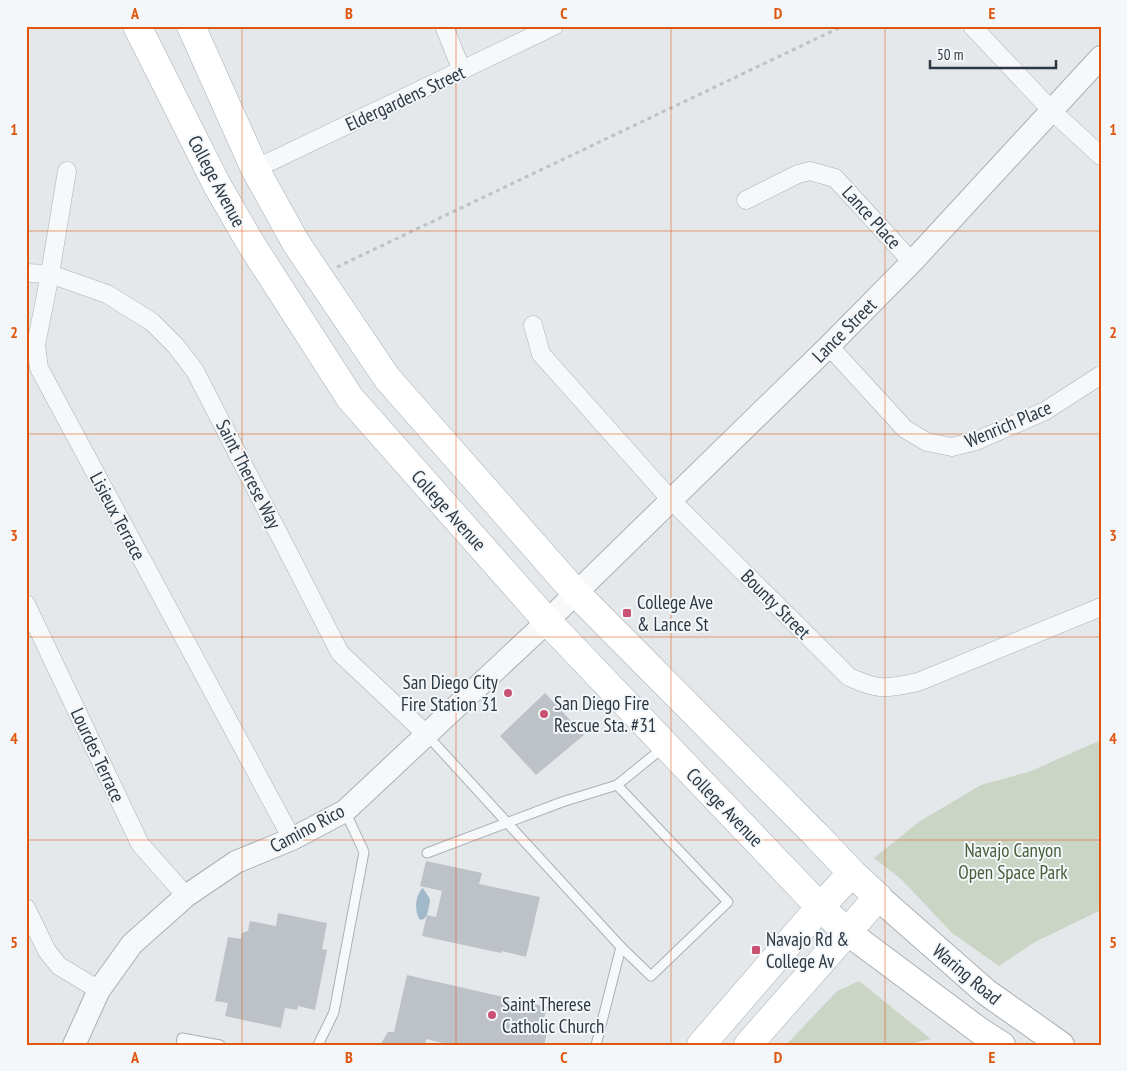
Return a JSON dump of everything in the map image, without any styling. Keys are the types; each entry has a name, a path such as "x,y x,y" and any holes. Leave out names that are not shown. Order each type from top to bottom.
{"main road":[{"name":"College Avenue","path":"137,26 250,244 350,398 547,621 820,907 846,931"},
{"name":"College Avenue","path":"190,26 255,169 296,243 387,378 576,592 852,873 878,897"},
{"path":"701,1045 820,907 852,873"},
{"path":"748,1045 846,931 878,897"},
{"name":"Waring Road","path":"878,897 986,992 1061,1045"},
{"name":"Waring Road","path":"846,931 980,1031 1002,1045"}],"street":[{"path":"444,26 462,71"},
{"name":"Eldergardens Street","path":"255,169 554,26"},
{"path":"972,26 1052,111 1101,156"},
{"name":"Lance Street","path":"576,592 829,346 912,262 1101,57"},
{"name":"Lisieux Terrace","path":"67,171 36,345 39,368 292,839"},
{"name":"Lance Place","path":"746,200 798,174 810,171 835,178 912,262"},
{"name":"Saint Therese Way","path":"26,273 50,274 107,294 152,322 176,346 195,371 340,653 426,734"},
{"name":"Bounty Street","path":"533,325 541,354 672,500 849,677 874,687 889,688 918,682 1101,607"},
{"name":"Wenrich Place","path":"829,346 905,429 927,442 952,447 976,441 1045,411 1101,376"},
{"name":"Camino Rico","path":"74,1045 99,990 132,944 186,896 236,862 292,839 345,811 576,592"},
{"name":"Lourdes Terrace","path":"26,604 140,844 186,896"},
{"path":"26,908 47,952 59,966 99,990"}],"lane":[{"path":"426,734 621,947 651,976 728,902 617,785"},
{"path":"427,852 562,802 617,785 666,745"},
{"path":"318,1045 334,1012 364,852 345,811"},
{"path":"596,1045 621,947"},
{"path":"180,1045 182,1038 220,1045"}],"path":[{"path":"318,276 843,26"}],"green space":[{"name":"Navajo Canyon Open Space Park","path":"1101,740 1101,910 1035,942 999,966 952,933 902,880 874,858 920,821 981,785 1031,771"},
{"path":"859,981 931,1039 905,1045 786,1045 837,991"}],"water":[{"path":"423,888 430,902 427,915 424,919 420,920 416,903 418,894"}],"building":[{"name":"San Diego Fire Rescue Sta. #31","path":"545,693 584,735 536,775 500,736"},
{"path":"426,861 482,873 479,884 540,897 526,957 422,936 427,915 436,917 442,891 420,886"},
{"path":"278,913 327,923 322,949 327,950 315,1010 298,1006 297,1010 285,1008 281,1028 225,1016 228,1003 215,1001 228,937 241,939 242,933 248,931 250,921 276,926"},
{"name":"Saint Therese Catholic Church","path":"407,975 547,1007 543,1022 549,1024 544,1045 451,1045 426,1039 425,1045 380,1045 388,1032 394,1032"}],"place":[{"name":"College Ave & Lance St","path":"627,613"},
{"name":"San Diego City Fire Station 31","path":"508,693"},
{"name":"San Diego Fire Rescue Sta. #31","path":"544,714"},
{"name":"Navajo Rd & College Av","path":"756,950"},
{"name":"Saint Therese Catholic Church","path":"492,1015"}]}
